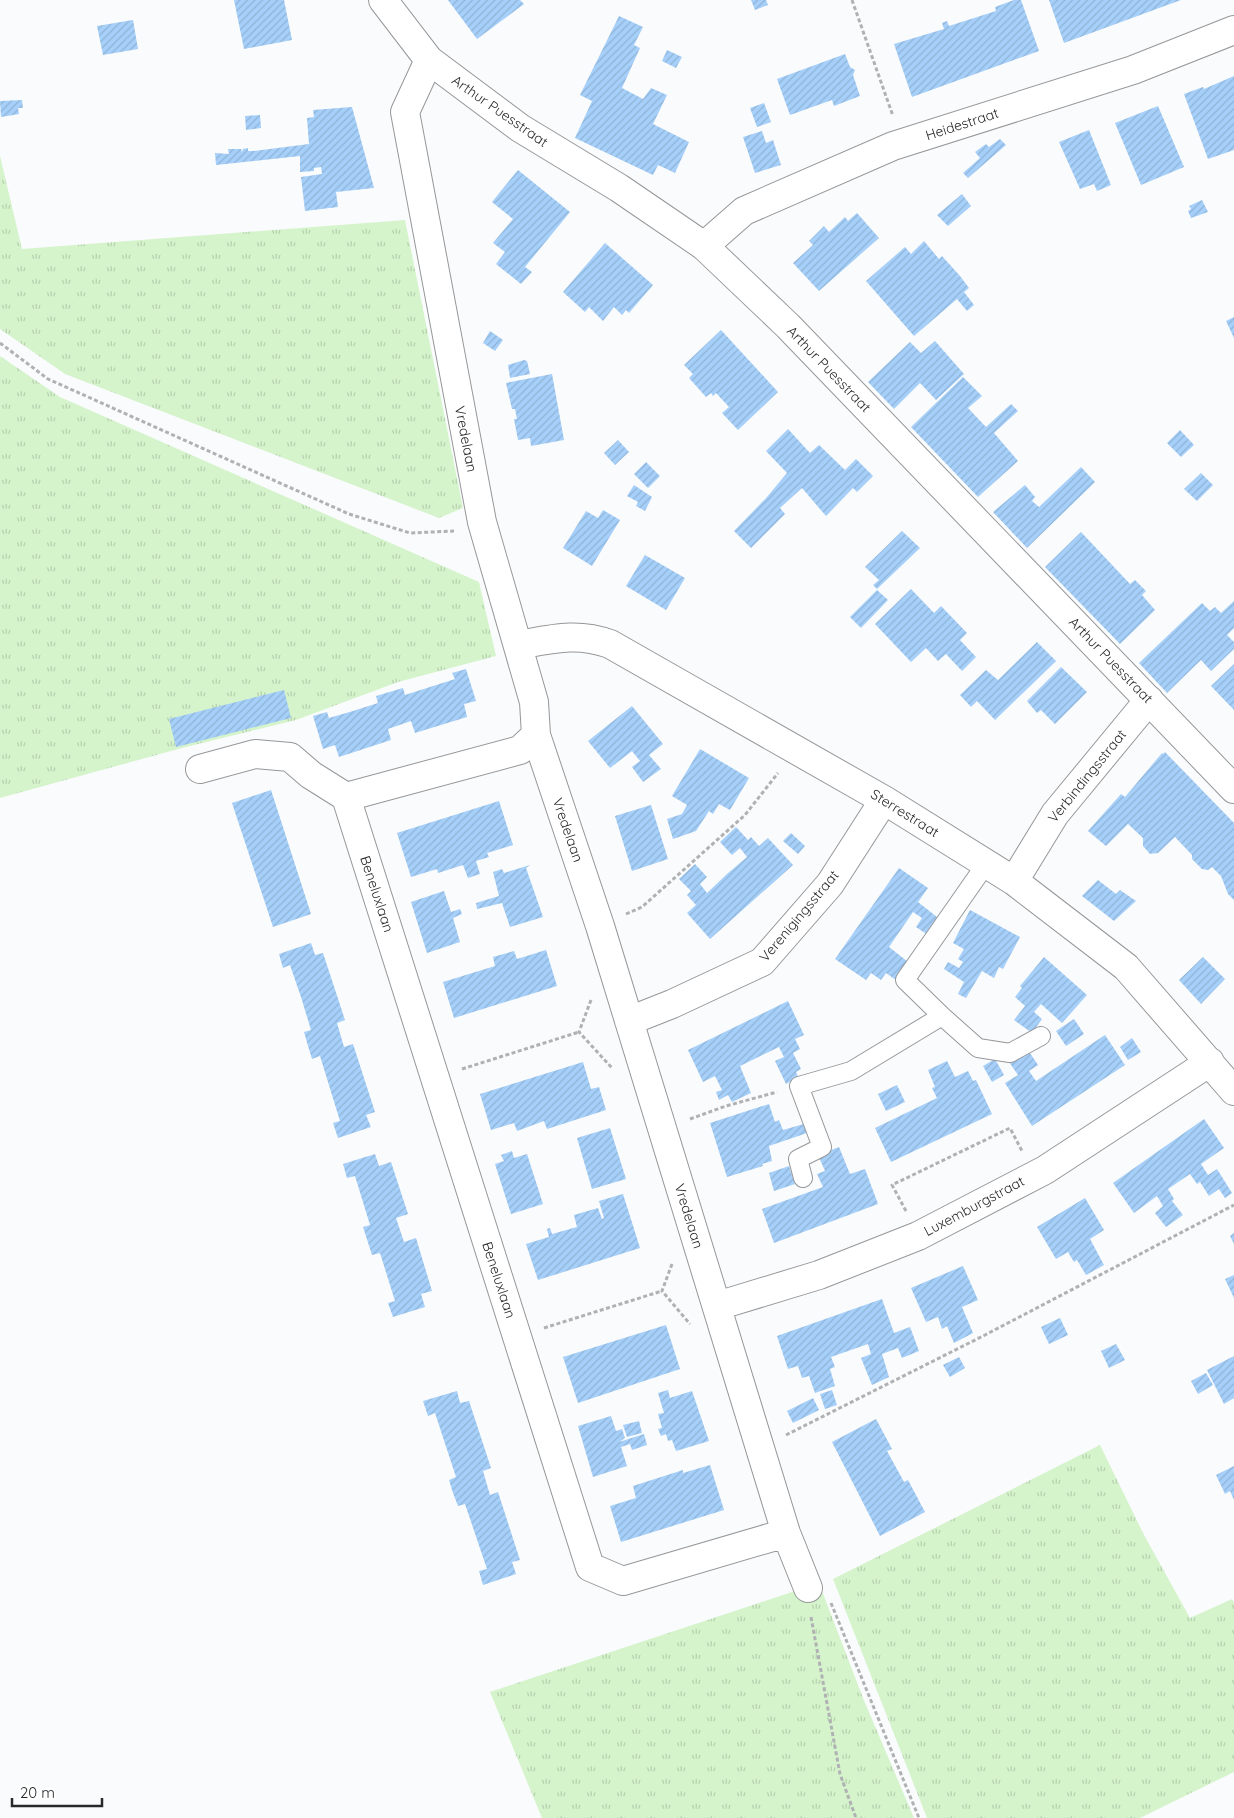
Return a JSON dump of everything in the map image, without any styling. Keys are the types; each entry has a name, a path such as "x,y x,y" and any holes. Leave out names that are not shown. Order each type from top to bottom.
{"street":[{"name":"Arthur Puesstraat","path":"383,0 429,60 520,128 619,188 704,246 788,326 1234,789"},
{"name":"Heidestraat","path":"704,246 744,211 903,143 1133,70 1234,30"},
{"name":"Vredelaan","path":"429,60 405,112 482,522 534,702 536,735 600,926 786,1533 808,1588"},
{"name":"Sterrestraat","path":"518,645 573,636 595,638 622,650 884,800 1014,881 1126,967 1234,1091"},
{"name":"Verbindingsstraat","path":"1014,881 1055,814 1149,700"},
{"path":"200,768 255,754 290,757 311,775 346,797 520,750 536,735"},
{"name":"Beneluxlaan","path":"346,797 590,1567 623,1581 786,1533"},
{"name":"Verenigingsstraat","path":"629,1021 672,1004 762,962 830,884 884,800"},
{"name":"Luxemburgstraat","path":"717,1306 819,1275 918,1236 1034,1174 1045,1170 1210,1062"}],"lane":[{"path":"986,864 905,980 978,1048 1010,1053 1041,1036"},
{"path":"804,1178 798,1159 822,1147 799,1086 851,1071 942,1016"}],"path":[{"path":"852,0 903,143"},
{"path":"0,344 48,379 349,514 410,533 470,530 482,522"},
{"path":"600,926 642,906 745,815 794,749"},
{"path":"435,1077 579,1032"},
{"path":"662,1129 726,1106 799,1086"},
{"path":"918,1236 892,1185 1010,1128 1034,1174"},
{"path":"761,1447 985,1336 1234,1206"},
{"path":"517,1336 662,1291"},
{"path":"856,1818 840,1774 810,1610 808,1588 828,1595 919,1818"}],"green space":[{"path":"0,156 22,249 405,220 463,508 439,518 65,374 0,329"},
{"path":"0,356 60,397 479,582 496,656 398,682 296,720 182,748 0,798"},
{"path":"1100,1445 1144,1535 1190,1618 1232,1599 1234,1603 1234,1772 1140,1818 927,1818 833,1579"},
{"path":"819,1583 863,1698 914,1818 542,1818 490,1692"}],"building":[{"path":"234,0 284,0 292,40 244,49"},
{"path":"448,0 520,0 524,4 477,39"},
{"path":"751,0 766,0 768,5 755,10"},
{"path":"1014,0 1021,0 1039,51 912,97 894,44 944,29 942,23 947,21 949,26 996,11 995,7"},
{"path":"1049,0 1181,0 1064,43"},
{"path":"619,16 643,27 634,45 640,48 622,88 643,99 651,88 667,95 653,124 689,142 675,173 658,165 653,175 575,138 592,101 580,95"},
{"path":"133,20 138,49 103,55 97,26"},
{"path":"667,50 682,57 676,68 662,61"},
{"path":"845,54 850,67 855,70 853,75 860,96 834,106 832,100 790,115 777,79"},
{"path":"1234,76 1234,150 1208,159 1184,94 1203,87 1204,89"},
{"path":"22,100 23,108 18,108 19,114 1,117 0,101"},
{"path":"764,103 771,122 757,127 750,108"},
{"path":"1158,106 1184,167 1141,185 1115,123"},
{"path":"352,107 374,188 336,192 338,207 305,211 301,177 322,174 321,167 314,168 314,171 300,172 300,156 216,165 215,153 229,154 228,149 241,149 242,152 243,149 248,148 248,151 253,151 309,144 307,118 314,117 313,110"},
{"path":"260,115 261,128 246,130 245,116"},
{"path":"1089,130 1111,185 1097,191 1094,184 1080,189 1059,142"},
{"path":"762,131 766,143 773,140 781,165 755,173 743,137"},
{"path":"1000,139 1006,145 968,178 963,173 980,158 975,152 986,144 989,147"},
{"path":"518,170 570,212 525,267 532,272 521,284 496,264 505,252 493,243 513,219 492,202"},
{"path":"962,194 971,206 948,226 937,215"},
{"path":"1202,200 1208,212 1191,218 1188,211 1191,209 1189,206"},
{"path":"857,213 879,238 819,291 793,263 813,245 809,241 824,226 829,232 845,217 848,221"},
{"path":"924,241 939,259 942,256 960,276 969,288 964,292 974,305 967,311 957,299 914,336 866,281 905,247 911,254"},
{"path":"605,243 653,285 629,313 626,310 622,315 614,307 603,321 589,307 585,312 563,292"},
{"path":"1234,317 1234,338 1226,321"},
{"path":"721,330 778,392 738,430 722,413 729,407 716,393 713,396 711,393 706,397 689,378 693,374 684,365"},
{"path":"490,331 503,340 495,351 483,343"},
{"path":"935,341 964,374 936,400 920,383 894,409 868,382 910,342 921,353"},
{"path":"524,360 527,361 530,374 510,378 508,365"},
{"path":"552,374 564,440 531,446 530,438 518,440 514,419 517,419 515,409 512,409 506,383"},
{"path":"963,377 982,396 968,408 986,427 1011,404 1018,411 994,433 1018,461 978,497 911,427"},
{"path":"788,429 810,453 819,445 845,470 856,459 873,476 857,492 853,488 826,516 802,488 780,508 785,514 751,548 734,531 787,473 766,451"},
{"path":"1180,430 1194,445 1181,457 1167,443"},
{"path":"618,440 629,452 615,465 604,453"},
{"path":"646,462 660,476 648,488 634,474"},
{"path":"1081,467 1095,482 1027,548 993,512 1025,485 1035,497 1032,501 1039,507"},
{"path":"1201,473 1213,485 1197,501 1184,489"},
{"path":"634,485 652,497 645,511 636,506 638,502 627,496"},
{"path":"603,510 620,520 592,566 563,548 586,511 598,518"},
{"path":"902,531 920,548 877,589 873,585 879,580 865,567"},
{"path":"1081,532 1130,584 1135,580 1146,591 1142,595 1155,610 1120,644 1045,567"},
{"path":"645,555 685,578 666,610 626,586"},
{"path":"911,589 934,613 941,606 967,633 960,640 976,657 962,671 946,654 938,661 926,648 911,662 875,624"},
{"path":"877,590 888,600 861,628 850,617"},
{"path":"1234,601 1234,628 1227,635 1234,642 1234,649 1211,671 1201,660 1167,693 1139,663 1202,603 1210,611 1215,607 1221,613"},
{"path":"1037,642 1056,661 995,720 977,701 971,707 960,695 986,670 998,680"},
{"path":"1234,664 1234,710 1211,686"},
{"path":"1061,667 1087,692 1055,724 1041,710 1037,713 1027,701"},
{"path":"466,669 476,701 464,704 467,717 415,733 411,721 388,729 391,740 339,757 335,745 323,749 313,716 327,712 329,718 353,711 378,703 376,696 403,688 405,695 455,679 452,673"},
{"path":"284,690 291,718 176,747 169,719"},
{"path":"632,706 663,744 649,755 661,769 643,782 632,767 640,761 632,751 610,768 588,741"},
{"path":"700,749 749,778 730,810 719,804 713,814 709,811 696,831 673,839 667,819 682,814 687,805 672,796"},
{"path":"1165,752 1234,823 1234,900 1228,894 1221,876 1212,867 1208,870 1202,869 1175,837 1158,853 1150,854 1143,846 1143,838 1128,824 1106,846 1088,831 1121,794 1125,797 1162,753"},
{"path":"271,790 311,914 273,927 232,803"},
{"path":"499,801 513,845 487,853 489,857 476,861 480,874 468,878 463,865 438,873 437,869 411,877 397,833"},
{"path":"651,805 668,859 632,871 615,816"},
{"path":"736,827 748,840 751,837 759,846 768,838 793,865 710,939 687,913 696,905 687,895 691,891 679,879 695,864 707,877 700,884 707,893 747,857 740,848 732,855 720,842"},
{"path":"791,833 805,846 798,854 783,841"},
{"path":"530,865 526,868 543,917 510,927 502,903 477,909 476,903 499,896 493,872 502,869 504,873"},
{"path":"899,868 928,888 918,902 942,921 931,937 916,927 922,918 913,912 889,947 912,965 900,983 886,973 881,980 871,973 866,980 835,959"},
{"path":"1098,880 1116,894 1120,890 1136,901 1114,921 1082,896"},
{"path":"444,891 451,912 460,909 462,914 453,918 460,942 427,953 411,902"},
{"path":"970,910 1020,937 1003,969 999,967 994,978 982,971 966,998 958,994 964,982 944,969 948,962 959,968 963,962 958,959 964,949 953,943"},
{"path":"311,943 315,955 323,953 345,1020 337,1023 344,1047 353,1044 375,1112 366,1115 371,1127 338,1138 333,1123 340,1121 320,1056 312,1059 304,1032 311,1030 301,997 290,965 283,968 279,954"},
{"path":"546,950 557,986 454,1018 443,982 495,966 493,957 514,951 517,959"},
{"path":"1044,957 1087,995 1062,1023 1041,1004 1034,1012 1042,1019 1032,1033 1014,1020 1025,1006 1015,997 1022,988 1020,986"},
{"path":"1203,957 1225,979 1201,1004 1179,980"},
{"path":"788,1001 804,1035 795,1039 800,1049 793,1053 801,1069 796,1072 800,1081 795,1079 786,1084 775,1061 784,1057 779,1047 740,1066 751,1093 732,1102 728,1095 719,1100 716,1092 722,1090 715,1076 703,1082 688,1050"},
{"path":"1074,1019 1084,1034 1066,1046 1056,1031"},
{"path":"1105,1035 1125,1065 1032,1126 1005,1083 1018,1075 1009,1062 1028,1050 1038,1065 1029,1071 1036,1081"},
{"path":"1132,1038 1141,1052 1128,1060 1120,1047"},
{"path":"995,1059 1004,1075 992,1082 983,1066"},
{"path":"947,1061 955,1077 968,1071 973,1081 976,1080 992,1114 891,1162 875,1128 937,1098 932,1088 935,1087 928,1070"},
{"path":"583,1062 591,1089 599,1087 606,1110 547,1129 544,1121 517,1131 514,1123 491,1130 480,1094"},
{"path":"897,1085 905,1102 886,1111 878,1094"},
{"path":"769,1104 775,1122 779,1120 783,1130 807,1123 810,1132 769,1146 772,1161 762,1164 763,1166 727,1177 710,1123"},
{"path":"1204,1119 1224,1148 1201,1164 1208,1175 1217,1169 1232,1193 1225,1198 1219,1189 1209,1196 1200,1182 1197,1184 1190,1174 1168,1189 1174,1199 1172,1201 1183,1215 1166,1227 1155,1213 1163,1206 1157,1196 1134,1213 1113,1183"},
{"path":"610,1128 626,1179 592,1189 577,1138"},
{"path":"839,1147 850,1174 865,1169 878,1204 774,1243 762,1209 823,1187 817,1174 825,1171 818,1155"},
{"path":"512,1151 514,1158 527,1154 543,1204 511,1214 495,1164 504,1161 501,1155"},
{"path":"375,1154 379,1166 391,1162 408,1214 396,1218 404,1242 416,1238 432,1291 421,1294 425,1307 393,1317 388,1303 395,1301 380,1253 372,1255 363,1227 370,1225 355,1176 347,1178 343,1164"},
{"path":"789,1166 795,1184 774,1191 769,1173"},
{"path":"623,1194 640,1248 538,1280 526,1244 549,1237 547,1229 550,1228 552,1234 577,1227 574,1215 598,1208 602,1219 604,1218 599,1201"},
{"path":"1085,1198 1104,1230 1090,1239 1104,1265 1086,1275 1077,1260 1074,1262 1068,1252 1056,1259 1037,1227"},
{"path":"1234,1233 1234,1244 1230,1236"},
{"path":"963,1266 978,1300 962,1307 973,1333 954,1343 947,1326 942,1329 938,1317 926,1322 911,1288"},
{"path":"1234,1275 1234,1298 1225,1279"},
{"path":"882,1299 894,1333 910,1327 919,1351 902,1358 898,1348 882,1354 889,1377 872,1385 861,1358 871,1354 868,1344 831,1357 835,1367 830,1369 835,1386 815,1393 809,1376 802,1378 798,1366 788,1369 777,1336"},
{"path":"1060,1318 1068,1335 1049,1344 1041,1327"},
{"path":"666,1325 680,1369 578,1403 563,1357"},
{"path":"1116,1344 1125,1360 1109,1368 1101,1351"},
{"path":"1234,1356 1234,1398 1224,1404 1207,1370"},
{"path":"959,1357 965,1368 950,1377 943,1365"},
{"path":"1206,1373 1213,1385 1198,1394 1191,1381"},
{"path":"668,1390 670,1398 692,1391 709,1441 676,1451 672,1440 668,1441 666,1434 661,1436 658,1429 662,1428 658,1414 664,1413 658,1393"},
{"path":"832,1390 837,1405 825,1409 820,1394"},
{"path":"457,1391 460,1403 469,1401 491,1468 483,1471 490,1495 498,1492 520,1560 512,1562 516,1574 483,1585 479,1571 487,1569 465,1504 458,1506 453,1493 449,1480 456,1477 435,1413 428,1416 423,1401"},
{"path":"813,1398 819,1410 793,1423 787,1411"},
{"path":"611,1416 616,1431 622,1429 625,1438 619,1442 644,1434 647,1445 632,1450 630,1444 621,1447 627,1466 593,1477 578,1426"},
{"path":"876,1419 892,1449 887,1451 904,1482 908,1480 925,1512 880,1536 832,1442"},
{"path":"639,1421 642,1433 627,1437 623,1425"},
{"path":"710,1465 724,1510 621,1542 610,1506 636,1498 633,1486 683,1470 683,1473"},
{"path":"1234,1466 1234,1500 1230,1491 1225,1494 1216,1475"}]}
